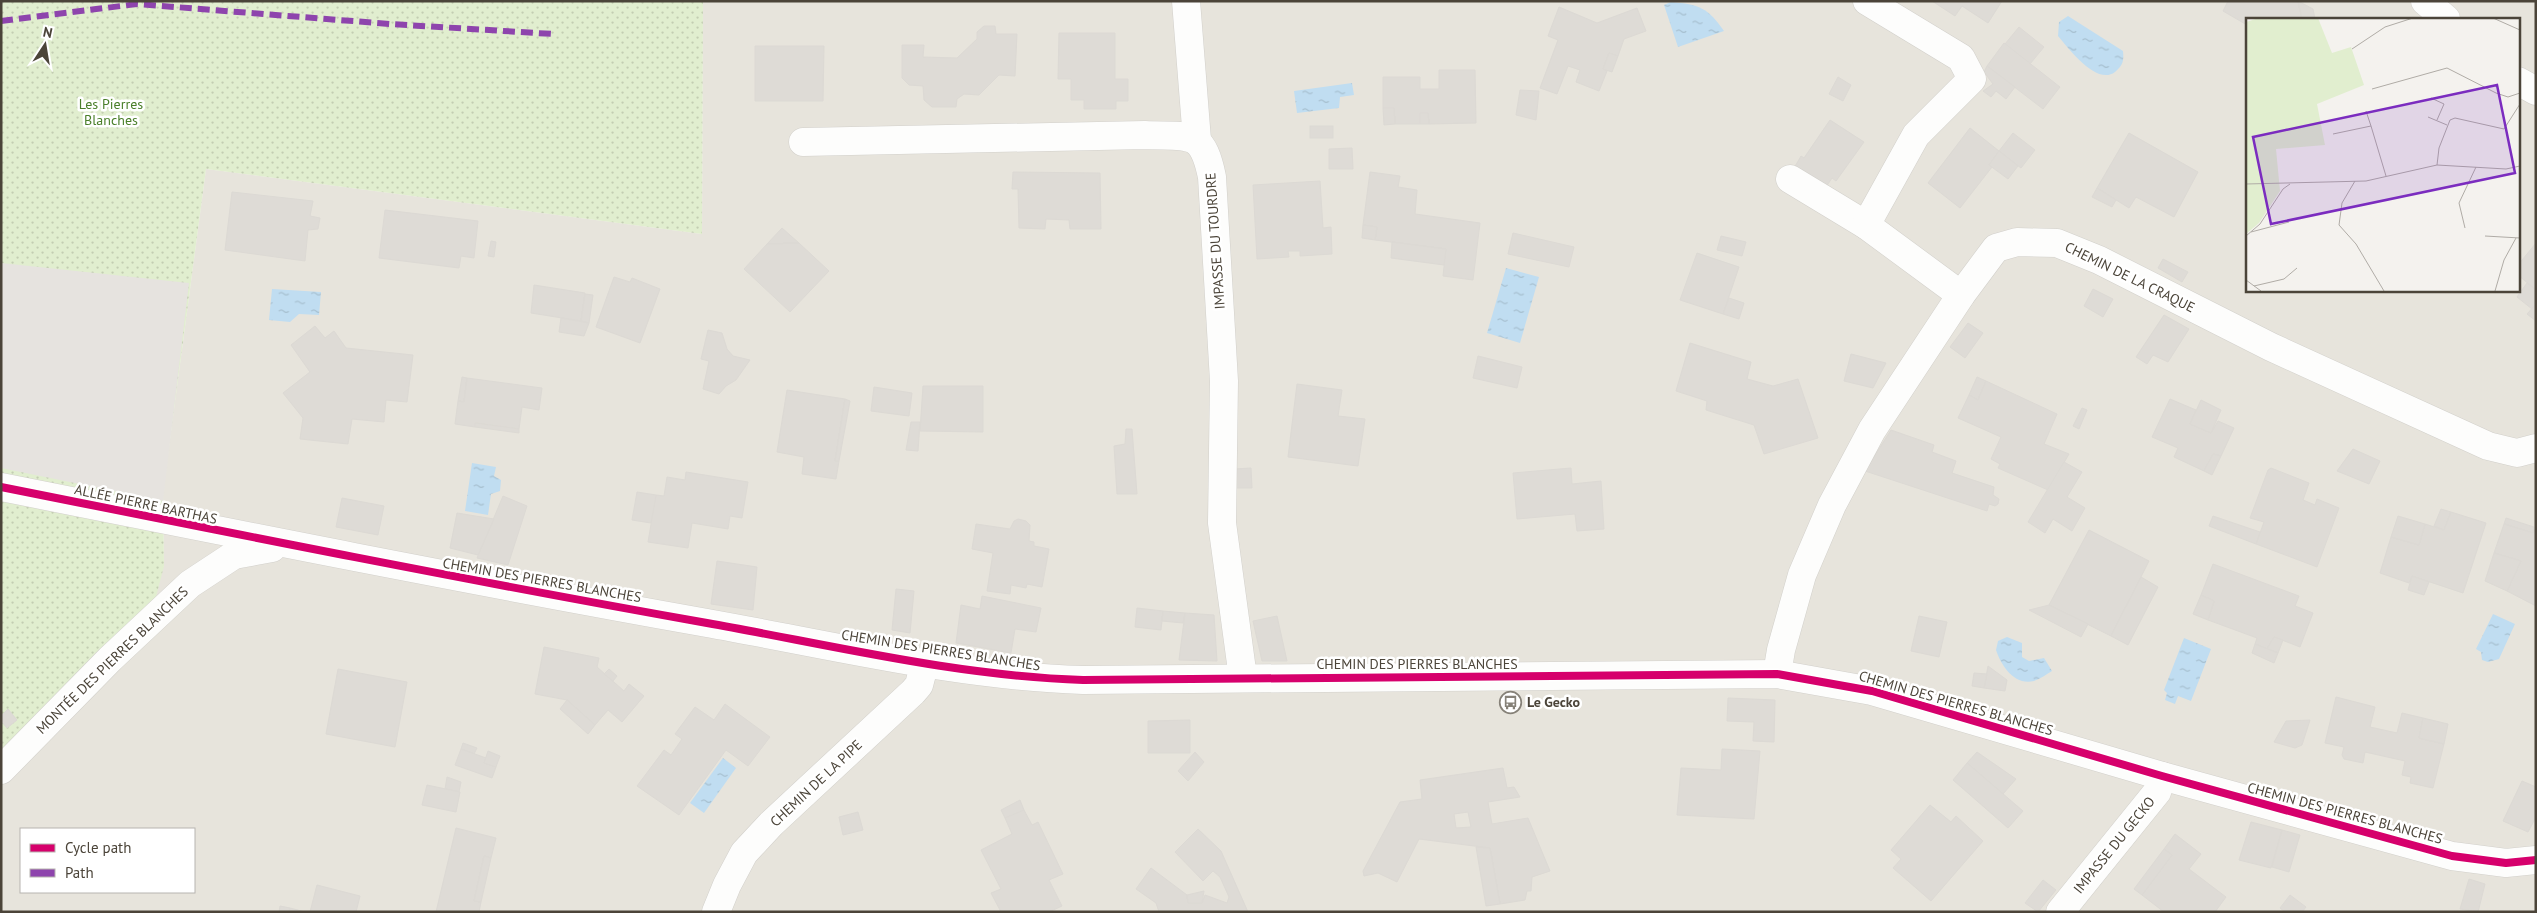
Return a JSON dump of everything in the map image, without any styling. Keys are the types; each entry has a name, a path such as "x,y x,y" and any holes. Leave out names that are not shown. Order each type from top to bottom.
{"street":[{"path":"803,142 1145,135 1197,140 1186,1"},
{"path":"1866,225 1916,135 1972,79 1961,58 1867,1"},
{"path":"2426,1 2445,18"},
{"path":"2520,82 2536,91"},
{"name":"IMPASSE DU TOURDRE","path":"1197,140 1208,155 1212,177 1224,380 1222,523 1244,678"},
{"path":"1790,179 1866,225 1961,295"},
{"name":"CHEMIN DE LA CRAQUE","path":"1778,674 1781,650 1802,575 1832,505 1872,430 1961,295 1996,248 2017,242 2057,242 2099,260 2271,347 2488,446 2517,453 2536,448"},
{"name":"ALLÉE PIERRE BARTHAS","path":"1,487 286,545"},
{"name":"CHEMIN DES PIERRES BLANCHES","path":"286,545 925,662 1032,678 1083,680 1778,674 1872,690 2162,776 2452,856 2506,863 2536,860"},
{"name":"MONTÉE DES PIERRES BLANCHES","path":"1,770 110,659 190,584 234,555 286,545"},
{"name":"CHEMIN DE LA PIPE","path":"716,912 726,885 744,853 771,824 913,692 919,685 925,662"},
{"name":"IMPASSE DU GECKO","path":"2060,912 2156,792 2162,776"}],"shaded area":[{"path":"703,1 2536,1 2536,912 1,912 1,751 164,566 163,492 206,169 702,234"},
{"path":"1,263 189,283 163,501 1,468"}],"green space":[{"name":"Les Pierres Blanches","path":"1,1 703,1 702,234 206,169 163,492 164,566 156,597 1,751"}],"water":[{"path":"1671,2 1689,4 1708,12 1724,31 1678,47 1664,5"},
{"path":"2068,16 2123,51 2122,63 2115,72 2108,75 2092,70 2076,57 2063,42 2058,36 2059,22"},
{"path":"1352,83 1354,95 1340,97 1339,108 1297,113 1294,91"},
{"path":"1506,268 1539,277 1520,343 1487,333"},
{"path":"272,289 321,292 319,315 299,314 290,322 269,320"},
{"path":"472,463 496,467 494,476 501,480 500,491 491,494 488,515 465,511"},
{"path":"2493,614 2515,624 2499,659 2488,662 2482,660 2481,652 2476,649"},
{"path":"2007,637 2022,643 2022,657 2029,661 2044,658 2052,671 2041,678 2027,682 2009,673 2001,662 1996,650 1998,641"},
{"path":"2184,638 2211,649 2191,701 2178,696 2175,704 2165,700 2167,693 2164,690"},
{"path":"723,758 736,768 704,813 690,803"}],"building":[{"path":"1932,1 2002,1 1988,23 1962,6 1955,16"},
{"path":"2228,1 2298,1 2302,18 2246,18 2246,24 2223,11"},
{"path":"2298,1 2313,9 2315,18 2302,18"},
{"path":"1559,7 1597,23 1637,8 1646,31 1624,39 1618,56 1609,53 1603,69 1607,71 1599,91 1576,82 1580,70 1568,66 1557,94 1540,88 1558,40 1548,36"},
{"path":"984,26 995,26 996,34 1017,34 1015,76 999,75 979,95 964,94 957,99 956,107 932,107 924,100 923,86 909,85 902,78 902,45 924,45 923,57 957,58 977,39 977,32"},
{"path":"2019,27 2044,47 2030,64 2005,44"},
{"path":"1059,33 1115,33 1115,79 1128,79 1128,101 1116,101 1116,109 1084,109 1084,100 1071,100 1071,79 1058,79"},
{"path":"2004,43 2060,87 2043,109 1987,66"},
{"path":"755,46 824,46 823,101 755,101"},
{"path":"1609,53 1618,56 1612,72 1603,69"},
{"path":"1987,66 2015,87 2006,99 1996,91 1991,97 1983,91 1993,84 1984,72"},
{"path":"1439,70 1475,70 1476,123 1429,124 1428,113 1420,113 1420,124 1395,124 1394,108 1383,108 1383,77 1420,77 1420,89 1439,89"},
{"path":"1838,77 1851,85 1843,101 1829,94"},
{"path":"1520,90 1539,91 1536,120 1516,115"},
{"path":"1383,108 1394,108 1395,124 1384,125"},
{"path":"1420,113 1428,113 1429,124 1420,124"},
{"path":"1830,120 1864,142 1836,181 1832,178 1824,190 1793,170 1801,156 1804,158"},
{"path":"1310,126 1333,126 1333,138 1310,138"},
{"path":"1970,128 1999,151 1989,165 1992,167 1960,208 1928,183"},
{"path":"2013,133 2035,150 2021,168 1999,151"},
{"path":"2129,133 2198,172 2174,217 2136,197 2129,208 2097,188"},
{"path":"1352,148 1353,169 1329,169 1329,149"},
{"path":"1999,151 2018,166 2008,179 1989,165"},
{"path":"1013,172 1100,173 1101,229 1070,229 1069,220 1046,219 1045,229 1019,228 1018,189 1012,189"},
{"path":"1370,172 1400,176 1398,187 1417,190 1415,214 1480,223 1473,280 1443,276 1446,249 1375,240 1377,227 1363,225"},
{"path":"1320,181 1323,228 1331,227 1332,254 1300,256 1300,251 1288,251 1289,257 1257,259 1253,185"},
{"path":"2097,188 2116,200 2112,207 2092,197"},
{"path":"232,192 313,201 310,216 320,218 318,229 308,230 305,261 225,250"},
{"path":"385,210 478,221 474,258 461,256 459,268 379,258"},
{"path":"1363,225 1377,227 1375,240 1362,238"},
{"path":"782,228 799,243 767,244"},
{"path":"1513,233 1574,247 1569,267 1508,254"},
{"path":"1721,236 1746,242 1742,256 1717,250"},
{"path":"491,241 496,242 494,257 488,256"},
{"path":"1392,242 1446,249 1444,265 1391,258"},
{"path":"799,243 829,271 790,312 744,269 767,244"},
{"path":"2536,243 2536,290 2520,277 2520,263"},
{"path":"1697,253 1739,267 1723,314 1680,300"},
{"path":"2163,259 2188,272 2182,282 2158,268"},
{"path":"614,277 630,282 632,278 660,289 640,343 596,327"},
{"path":"2527,283 2536,290 2536,304 2532,309 2517,297"},
{"path":"534,285 585,293 581,321 531,313"},
{"path":"2093,289 2113,299 2103,317 2084,306"},
{"path":"585,294 593,295 589,323 581,321"},
{"path":"1729,298 1744,303 1739,319 1723,314"},
{"path":"2536,304 2536,321 2527,314"},
{"path":"2164,315 2189,329 2168,362 2153,355 2147,364 2136,357"},
{"path":"561,318 589,323 584,336 559,332"},
{"path":"1968,323 1983,333 1965,358 1950,347"},
{"path":"315,326 325,338 334,331 346,348 413,355 407,402 386,400 384,422 352,419 348,444 300,439 303,418 283,393 310,372 291,345"},
{"path":"708,330 722,333 727,349 733,356 750,360 736,380 726,386 719,394 703,389 709,361 701,359"},
{"path":"1690,343 1751,362 1747,379 1773,386 1798,379 1818,438 1764,454 1754,425 1706,410 1707,401 1676,391"},
{"path":"1851,354 1886,363 1873,388 1844,381"},
{"path":"1478,356 1522,367 1517,388 1473,378"},
{"path":"462,377 467,378 464,402 458,401"},
{"path":"1977,377 1986,381 1978,400 1969,395"},
{"path":"467,378 542,388 539,410 522,407 519,429 475,423 475,427 455,424 458,401 464,402"},
{"path":"1986,381 2057,414 2044,444 2069,454 2048,490 1998,468 2000,464 1991,459 2001,437 1958,418 1969,395 1978,400"},
{"path":"1297,384 1342,390 1338,416 1365,419 1358,466 1288,457"},
{"path":"923,386 983,386 983,432 920,431"},
{"path":"874,387 912,393 909,416 871,411"},
{"path":"787,390 845,399 835,461 839,461 836,479 802,474 804,457 777,452"},
{"path":"845,399 850,401 839,461 835,461"},
{"path":"2170,399 2196,410 2190,424 2211,433 2218,421 2234,428 2221,456 2213,454 2204,471 2174,457 2178,448 2152,437"},
{"path":"2201,400 2221,410 2211,433 2190,424"},
{"path":"2082,408 2087,410 2079,429 2073,426"},
{"path":"911,422 920,422 918,451 906,450"},
{"path":"475,423 519,429 519,433 475,427"},
{"path":"1126,429 1132,429 1137,494 1117,494 1114,446 1125,444"},
{"path":"1891,430 1934,445 1932,452 1956,461 1952,473 1994,487 1993,495 1999,499 1998,504 1995,506 1989,504 1987,511 1865,471"},
{"path":"2353,449 2380,461 2369,484 2337,471"},
{"path":"2213,454 2221,456 2212,475 2204,471"},
{"path":"2064,462 2082,472 2067,497 2085,508 2072,531 2053,519 2045,533 2028,522"},
{"path":"1251,468 1252,488 1234,488 1234,469"},
{"path":"1571,468 1572,484 1601,481 1604,529 1577,531 1575,514 1517,519 1513,473"},
{"path":"2271,468 2309,483 2303,500 2315,505 2317,499 2339,508 2317,567 2256,544 2264,522 2250,518 2268,470"},
{"path":"686,472 748,482 742,518 730,516 728,529 692,523 688,548 648,542 656,495 664,496 667,477 685,480"},
{"path":"637,492 656,495 651,523 632,520"},
{"path":"503,496 527,506 508,565 477,558"},
{"path":"342,498 384,506 378,535 336,527"},
{"path":"2441,509 2451,512 2444,530 2434,526"},
{"path":"2451,512 2486,523 2463,593 2412,576 2409,583 2380,573 2391,537 2419,545 2425,524 2444,530"},
{"path":"457,513 494,519 478,555 450,548"},
{"path":"2213,516 2260,532 2256,544 2209,526"},
{"path":"2398,516 2425,524 2419,545 2391,537"},
{"path":"2506,518 2534,527 2533,533 2504,524"},
{"path":"1018,519 1026,521 1030,525 1029,541 1034,542 1034,546 1049,549 1042,587 1027,584 1026,588 1011,585 1010,594 987,591 993,553 972,549 976,524 1010,529 1014,521"},
{"path":"2504,524 2533,533 2536,527 2536,606 2507,591 2521,561 2494,553"},
{"path":"2089,530 2149,561 2111,636 2049,605"},
{"path":"2494,553 2521,561 2507,591 2485,581"},
{"path":"717,561 757,567 753,610 711,604"},
{"path":"2213,564 2299,596 2295,606 2313,613 2300,647 2274,637 2267,649 2255,644 2257,638 2208,620 2214,601 2201,595"},
{"path":"2412,576 2429,582 2424,595 2408,590"},
{"path":"2141,577 2158,587 2128,645 2111,636"},
{"path":"896,589 914,591 910,633 892,630"},
{"path":"2201,595 2214,601 2208,620 2193,614"},
{"path":"982,596 1041,608 1036,632 1015,629 1011,653 956,643 961,605 980,609"},
{"path":"2049,605 2088,624 2081,637 2029,610"},
{"path":"1137,608 1163,611 1161,630 1135,627"},
{"path":"1163,611 1185,613 1183,623 1162,621"},
{"path":"1185,613 1214,615 1217,661 1179,660"},
{"path":"1277,616 1287,661 1262,661 1253,621"},
{"path":"1919,616 1947,622 1939,657 1911,651"},
{"path":"2274,637 2283,640 2278,653 2267,649"},
{"path":"2255,644 2278,653 2274,663 2252,653"},
{"path":"544,647 599,658 597,667 624,691 629,684 644,696 622,722 608,710 595,725 567,700 535,694"},
{"path":"1988,666 2007,680 2005,691 1984,688"},
{"path":"338,669 407,682 395,747 326,734"},
{"path":"609,669 617,676 613,681 604,674"},
{"path":"1974,673 1987,674 1984,688 1972,686"},
{"path":"2336,697 2375,707 2370,727 2397,733 2402,713 2423,718 2419,738 2444,744 2433,788 2410,783 2411,777 2402,775 2405,761 2365,752 2363,763 2344,759 2342,755 2344,747 2325,743"},
{"path":"1728,698 1775,700 1774,742 1753,741 1754,722 1727,721"},
{"path":"567,700 595,725 588,734 560,709"},
{"path":"725,704 770,737 748,766 726,750 679,815 637,786 664,750 671,755 682,739 675,734 695,707 714,720"},
{"path":"8,709 17,720 7,728 1,721 1,716"},
{"path":"2423,718 2448,724 2444,744 2419,738"},
{"path":"1190,720 1190,753 1148,753 1148,721"},
{"path":"2310,720 2302,745 2295,748 2274,742 2286,721"},
{"path":"463,743 477,748 474,754 461,749"},
{"path":"461,749 486,758 484,763 496,767 492,778 455,765"},
{"path":"1722,749 1760,751 1754,819 1677,815 1681,768 1721,770"},
{"path":"488,751 500,756 496,767 484,763"},
{"path":"1195,752 1204,762 1188,781 1178,771"},
{"path":"1977,752 2016,779 2003,794 1967,763"},
{"path":"1967,763 2023,811 2008,828 1953,780"},
{"path":"1503,768 1507,788 1514,787 1520,797 1488,802 1492,824 1528,818 1550,871 1532,877 1531,891 1527,891 1525,900 1500,904 1490,848 1419,839 1397,882 1378,873 1364,876 1363,871 1400,802 1422,799 1420,780","holes":["1468,812 1471,827 1456,828 1454,814"]},
{"path":"447,777 461,782 459,792 445,789"},
{"path":"2522,781 2536,787 2536,817 2528,832 2503,821"},
{"path":"427,785 460,792 456,812 422,805"},
{"path":"1020,800 1024,810 1005,818 1001,810"},
{"path":"1930,805 1951,822 1956,816 1983,841 1931,901 1893,868 1901,859 1891,850"},
{"path":"1024,810 1032,825 1038,822 1063,874 1049,880 1062,906 1049,912 1001,912 991,893 1001,889 981,850 1012,834 1005,818"},
{"path":"858,812 863,830 843,835 839,817"},
{"path":"2251,822 2282,830 2271,868 2239,860"},
{"path":"456,828 496,838 491,858 484,856 474,901 481,902 479,912 436,912"},
{"path":"1198,829 1221,851 1248,912 1159,912 1156,903 1136,889 1151,868 1187,895 1188,903 1202,903 1205,895 1227,903 1229,897 1220,877 1213,871 1203,881 1175,852"},
{"path":"2282,830 2300,835 2289,872 2272,867"},
{"path":"2175,834 2201,854 2189,869 2226,897 2215,912 2164,912 2142,895 2172,855 2164,849"},
{"path":"1476,847 1490,848 1500,904 1486,906"},
{"path":"2164,849 2172,855 2142,895 2134,889"},
{"path":"484,856 491,858 481,902 474,901"},
{"path":"2469,879 2485,884 2478,912 2460,909"},
{"path":"2043,880 2056,890 2038,912 2025,903"},
{"path":"317,885 360,896 356,912 310,912"},
{"path":"1204,891 1202,903 1188,903 1187,895"},
{"path":"2290,895 2306,907 2302,912 2285,912 2280,908"},
{"path":"280,906 290,908 289,912 279,912"},
{"path":"290,908 305,912 289,912"}],"marked path":[{"path":"1,21 137,4 390,24 553,34"}],"cycle path":[{"path":"1,487 530,591 894,658 941,666 1036,677 1083,680 1777,674 1872,691 2162,776 2452,856 2506,863 2536,860"}],"place":[{"name":"Le Gecko","path":"1511,702"}]}
